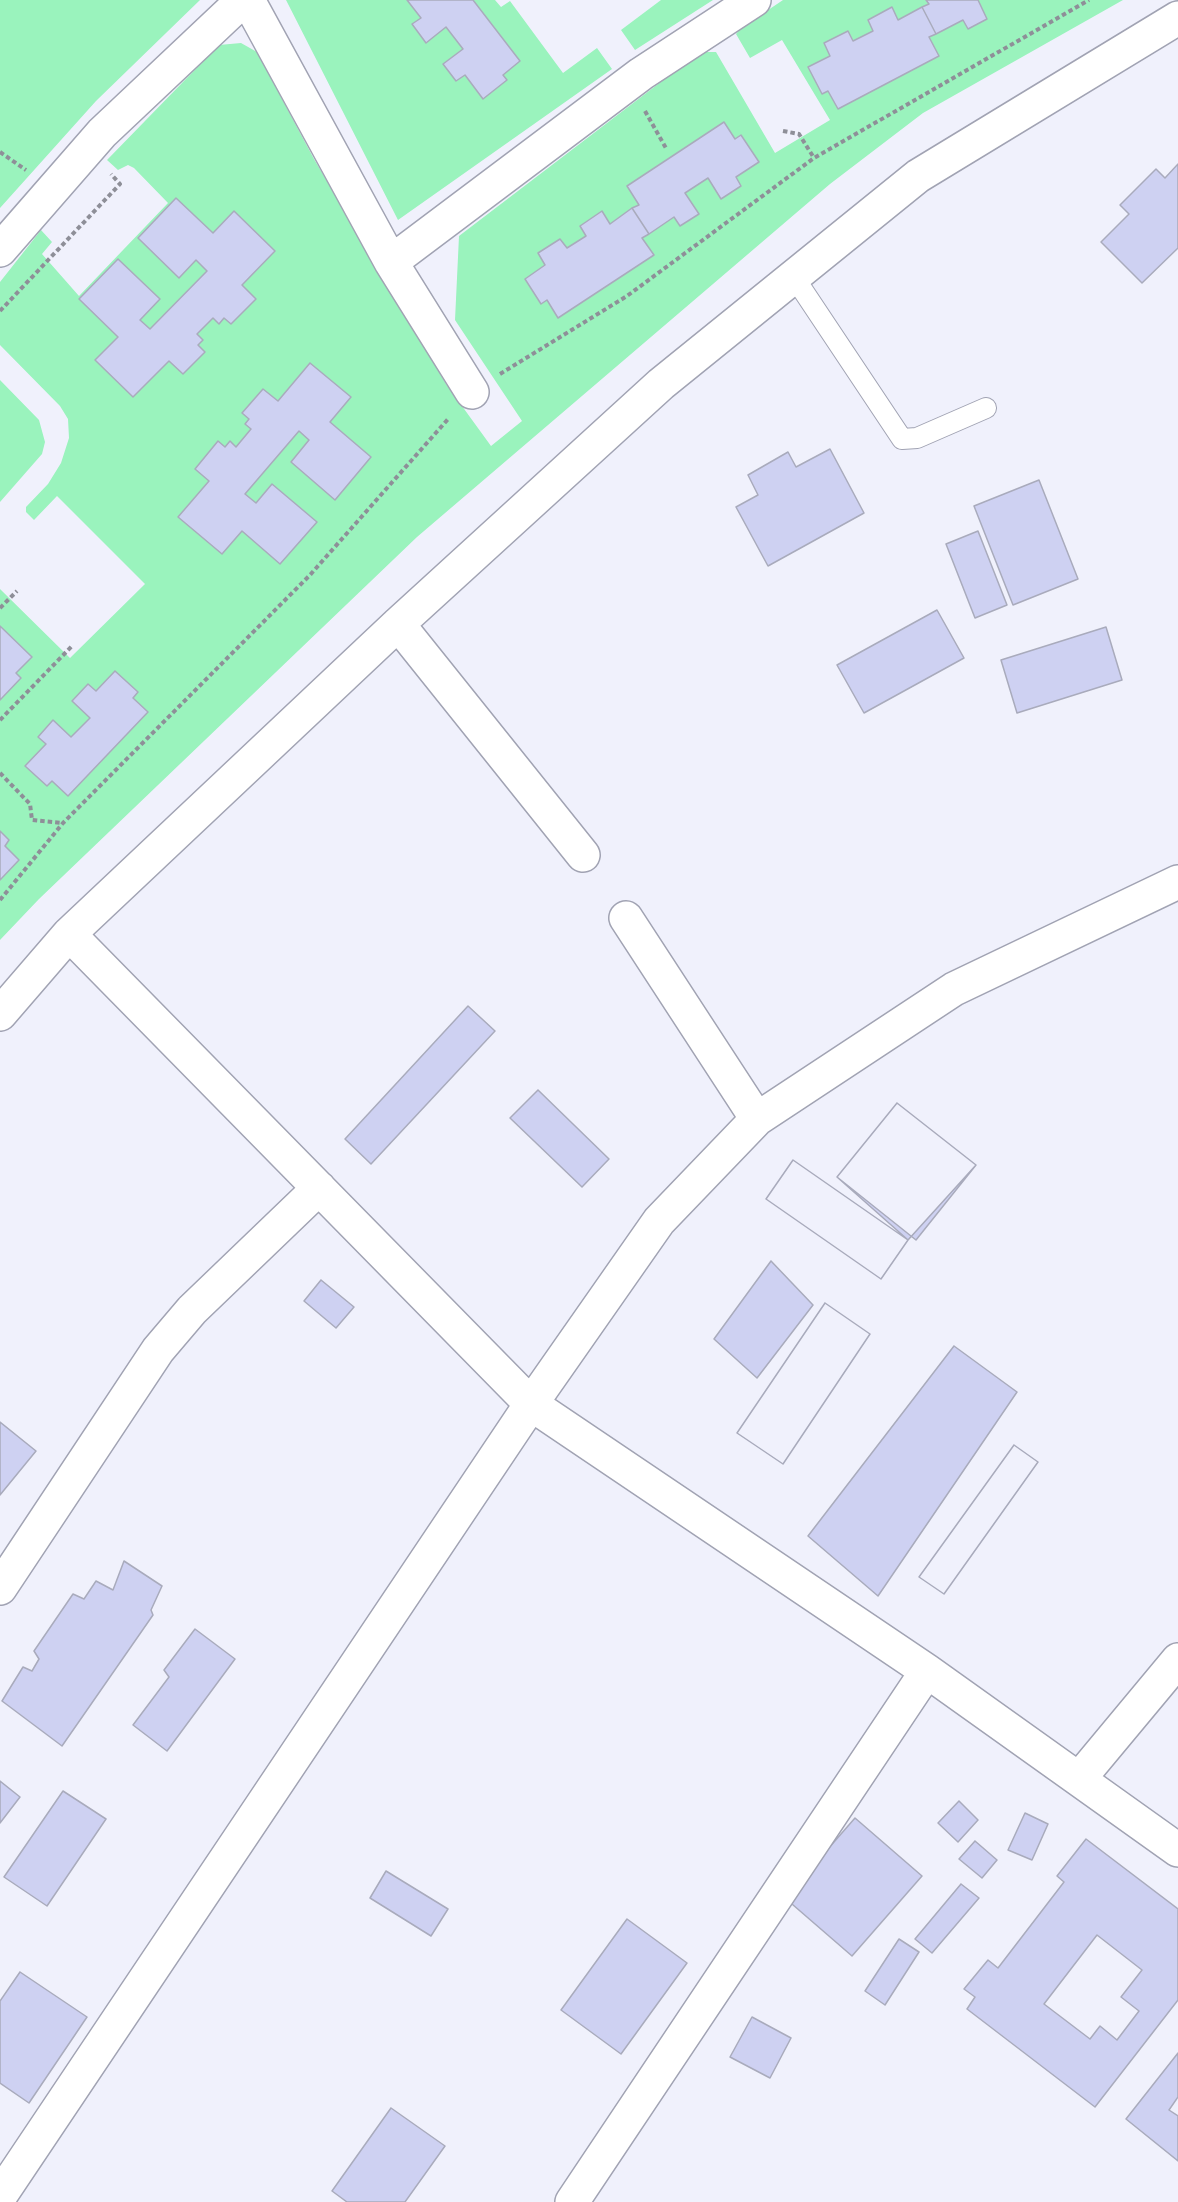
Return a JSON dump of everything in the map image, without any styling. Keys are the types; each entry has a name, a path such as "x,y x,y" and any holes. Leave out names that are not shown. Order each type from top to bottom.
{"street":[{"path":"0,250 102,133 243,0"},
{"path":"248,0 391,262 472,392"},
{"path":"391,262 628,84 754,0"},
{"path":"0,1014 69,934 398,624 661,384 918,176 1178,18"},
{"path":"398,624 583,855"},
{"path":"0,2196 531,1404 659,1221 757,1119 954,989 1178,882"},
{"path":"626,918 757,1119"},
{"path":"69,934 531,1404 927,1671 1178,1850"},
{"path":"0,1588 158,1350 192,1310 319,1188"},
{"path":"1079,1779 1178,1660"},
{"path":"572,2202 927,1671"}],"lane":[{"path":"794,277 902,439 917,438 986,408"}],"path":[{"path":"0,900 63,823 310,575 472,392 627,296 814,158 1089,0"},
{"path":"628,84 667,150"},
{"path":"783,131 799,134 814,158"},
{"path":"0,312 120,184"},
{"path":"0,608 17,591"},
{"path":"0,720 72,646"},
{"path":"0,773 30,804 32,820 63,823"}],"green space":[{"path":"0,0 200,0 96,101 0,208"},
{"path":"286,0 495,0 501,7 510,1 563,73 597,48 612,69 398,220"},
{"path":"661,0 713,0 635,50 621,30"},
{"path":"783,0 1123,0 923,113 830,184 417,537 39,899 0,940 0,589 70,658 145,584 57,496 34,520 26,512 26,507 48,484 61,463 69,438 68,419 60,406 0,345 0,282 41,230 52,242 42,254 79,296 168,203 134,168 128,165 118,170 107,160 219,45 241,43 257,52 314,159 446,384 491,446 522,421 455,320 459,236 700,52 716,52 775,153 830,120 782,40 750,58 736,34"},
{"path":"0,380 39,420 45,442 42,454 0,502"}],"building":[{"path":"407,0 473,0 520,61 503,75 507,80 483,99 465,75 456,81 443,64 463,49 446,27 426,43 412,24 421,18"},
{"path":"926,0 978,0 987,19 968,29 963,20 936,34 922,7 929,4"},
{"path":"892,7 898,20 922,7 936,34 929,37 939,56 838,109 828,91 822,94 808,67 830,56 824,43 848,31 853,41 873,31 868,20"},
{"path":"724,122 735,139 741,135 759,162 736,177 741,186 721,199 708,178 685,193 699,214 680,226 674,217 649,234 632,208 639,205 627,186"},
{"path":"1178,164 1178,248 1142,283 1101,242 1129,214 1120,205 1156,169 1165,178"},
{"path":"176,198 213,233 234,211 275,251 242,285 256,299 231,324 224,318 219,324 213,318 197,334 203,340 198,345 205,352 183,374 169,361 133,397 95,360 118,337 79,299 118,259 160,299 140,320 150,329 207,271 196,260 179,278 138,238"},
{"path":"632,208 649,234 642,238 654,255 558,318 547,300 541,304 525,279 545,265 538,253 560,239 567,248 586,236 580,226 602,211 610,224"},
{"path":"310,363 351,397 330,422 371,457 335,500 291,462 309,440 299,431 245,494 256,503 272,484 317,522 280,564 242,531 222,554 178,517 209,481 195,469 218,441 225,447 230,441 236,447 251,429 245,424 249,419 242,413 263,389 278,401"},
{"path":"830,449 864,513 768,566 736,507 758,495 748,475 788,452 796,467"},
{"path":"1039,480 1078,579 1013,605 974,506"},
{"path":"978,531 1007,605 975,618 946,544"},
{"path":"937,610 964,658 864,713 837,665"},
{"path":"0,626 32,657 16,673 21,678 0,700"},
{"path":"1106,627 1122,680 1017,713 1001,660"},
{"path":"115,671 138,692 133,698 148,712 68,796 52,781 47,786 25,766 46,744 38,737 53,720 71,737 90,718 72,701 88,684 96,691"},
{"path":"0,831 9,840 5,846 19,860 0,880"},
{"path":"468,1006 495,1031 371,1164 345,1139"},
{"path":"538,1090 609,1159 582,1187 510,1118"},
{"path":"897,1103 976,1165 916,1240 837,1177"},
{"path":"897,1103 976,1165 908,1240 837,1177"},
{"path":"793,1160 908,1240 881,1279 766,1199"},
{"path":"793,1160 908,1240 881,1279 766,1199"},
{"path":"771,1261 813,1305 757,1378 714,1339"},
{"path":"321,1280 354,1307 336,1328 304,1301"},
{"path":"825,1303 870,1334 783,1464 737,1433"},
{"path":"825,1303 870,1334 783,1464 737,1433"},
{"path":"954,1346 1017,1392 878,1596 808,1536"},
{"path":"0,1422 36,1451 0,1495"},
{"path":"1014,1445 1038,1462 944,1594 919,1577"},
{"path":"1014,1445 1038,1462 944,1594 919,1577"},
{"path":"124,1561 162,1586 151,1610 153,1615 62,1746 2,1701 23,1667 32,1671 39,1659 34,1651 73,1594 84,1599 96,1581 113,1590"},
{"path":"195,1629 235,1659 167,1751 133,1725 169,1677 164,1670"},
{"path":"0,1781 20,1797 0,1823"},
{"path":"63,1791 106,1819 47,1906 4,1877"},
{"path":"959,1801 978,1820 958,1842 938,1823"},
{"path":"1025,1813 1048,1824 1032,1860 1008,1850"},
{"path":"855,1818 922,1876 852,1956 785,1898"},
{"path":"1086,1839 1178,1909 1178,2000 1095,2107 967,2009 975,1997 964,1989 988,1960 998,1968 1064,1882 1057,1876","holes":["1097,1935 1142,1970 1121,1997 1139,2011 1117,2040 1100,2026 1090,2039 1044,2004"]},
{"path":"975,1841 997,1860 982,1878 959,1859"},
{"path":"386,1871 448,1909 431,1936 370,1898"},
{"path":"961,1884 979,1898 932,1953 915,1939"},
{"path":"627,1919 687,1963 621,2054 561,2010"},
{"path":"899,1939 919,1952 885,2005 865,1991"},
{"path":"20,1972 87,2017 29,2103 0,2083 0,2001"},
{"path":"752,2017 791,2038 770,2078 730,2057"},
{"path":"1178,2053 1178,2097 1169,2110 1178,2116 1178,2161 1126,2119"},
{"path":"391,2108 445,2146 405,2202 347,2202 332,2191"}]}
